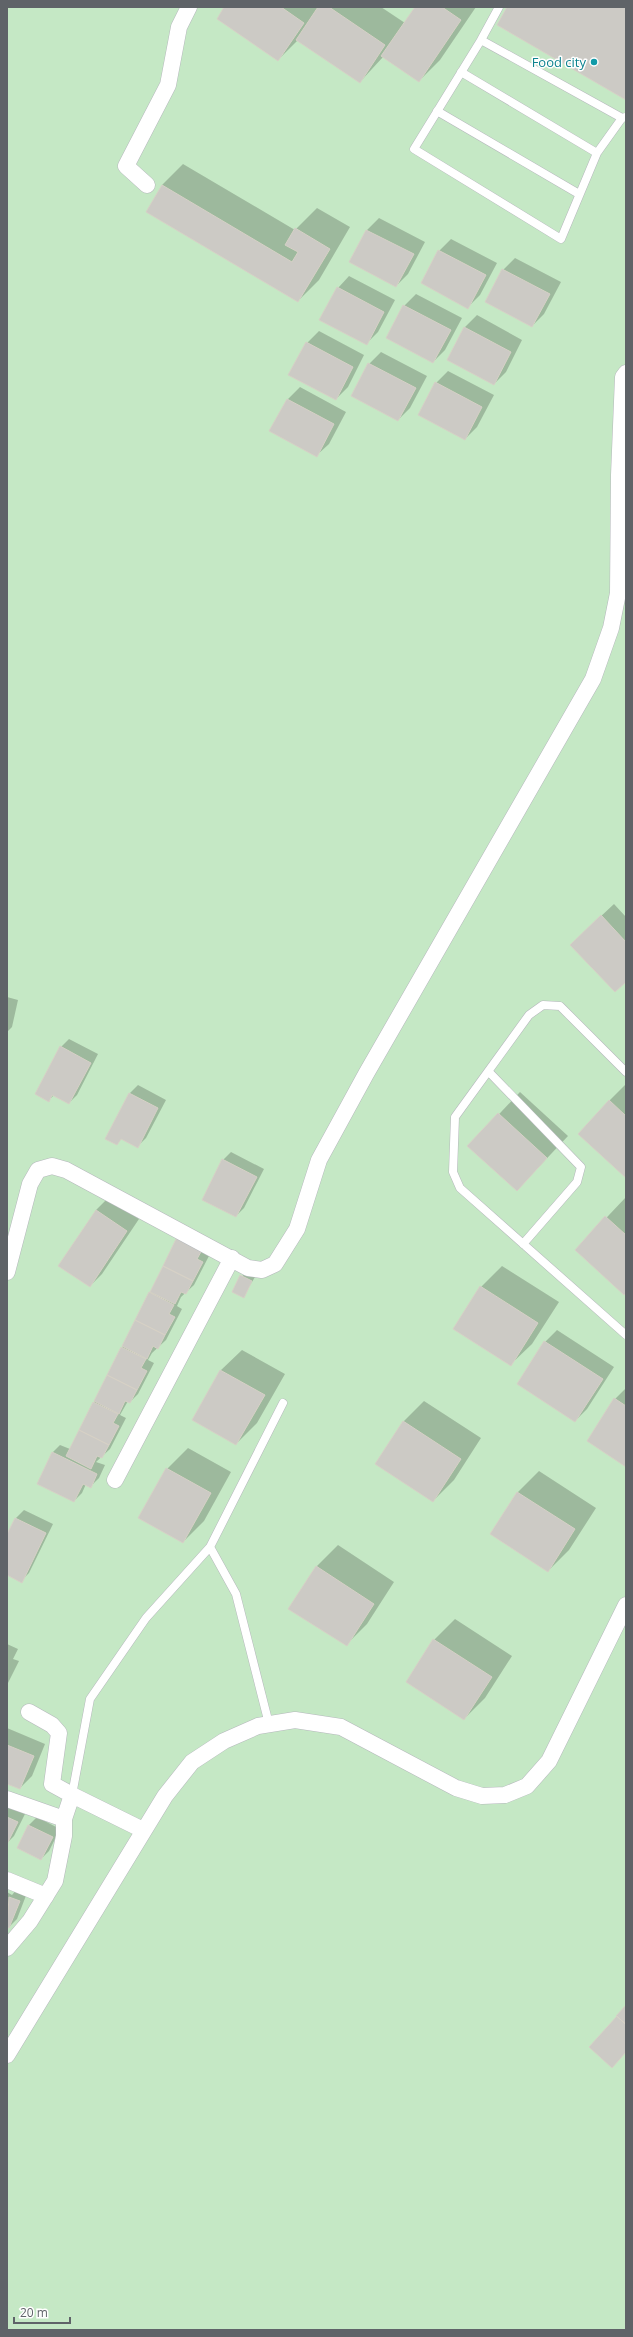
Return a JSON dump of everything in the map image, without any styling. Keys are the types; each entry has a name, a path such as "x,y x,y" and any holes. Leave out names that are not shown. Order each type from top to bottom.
{"street":[{"path":"147,185 126,166 168,85 179,27 189,7"},
{"path":"7,1272 30,1184 38,1170 52,1166 66,1170 232,1258 248,1268 262,1270 275,1264 293,1235 309,1197 322,1154 593,679 611,628 618,593 621,415 624,377 626,373"},
{"path":"115,1480 232,1258"},
{"path":"7,2055 143,1830 165,1796 192,1762 224,1741 258,1726 295,1720 341,1727 456,1788 482,1796 505,1795 527,1786 549,1761 626,1605"},
{"path":"28,1712 52,1725 58,1733 52,1784 143,1830"},
{"path":"7,1948 30,1921 55,1881 64,1836 64,1819 72,1795"},
{"path":"7,1799 64,1819"},
{"path":"7,1880 46,1896"}],"lane":[{"path":"481,40 624,117 597,153 561,239 414,149 462,72 499,7"},
{"path":"462,72 597,153"},
{"path":"437,111 579,194"},
{"path":"626,1072 560,1006 543,1005 529,1015 456,1117 453,1172 460,1188 626,1335"},
{"path":"489,1072 581,1166 577,1182 523,1244"},
{"path":"72,1795 90,1700 146,1618 210,1547 283,1403"},
{"path":"210,1547 236,1594 269,1724"}],"green space":[{"path":"7,7 626,7 626,2330 7,2330"}],"building":[{"path":"224,7 281,7 304,23 278,61 217,19"},
{"path":"318,7 329,7 385,45 360,83 296,40"},
{"path":"415,7 442,7 461,20 419,82 381,56"},
{"name":"Food city","path":"507,7 626,7 626,100 497,25"},
{"path":"162,185 292,262 298,252 285,245 295,228 330,249 298,302 146,212"},
{"path":"366,230 414,254 396,287 349,262"},
{"path":"438,250 486,275 468,309 421,283"},
{"path":"502,269 550,294 532,327 485,302"},
{"path":"337,287 384,312 367,345 319,320"},
{"path":"403,305 451,330 433,363 386,338"},
{"path":"464,327 511,352 494,385 447,360"},
{"path":"306,342 353,367 336,400 288,375"},
{"path":"368,363 416,388 398,421 351,396"},
{"path":"435,382 482,407 465,440 418,415"},
{"path":"287,399 334,424 317,457 269,431"},
{"path":"601,915 626,942 626,982 615,992 570,945"},
{"path":"60,1046 91,1063 69,1104 52,1095 49,1102 35,1094"},
{"path":"129,1093 158,1108 138,1148 121,1139 117,1145 105,1139"},
{"path":"609,1100 626,1116 626,1178 578,1134"},
{"path":"498,1113 547,1158 517,1191 467,1146"},
{"path":"222,1159 257,1177 236,1217 202,1200"},
{"path":"96,1210 127,1231 90,1287 58,1266"},
{"path":"605,1216 626,1235 626,1293 624,1295 575,1250"},
{"path":"177,1237 202,1250 197,1259 203,1262 193,1281 163,1266"},
{"path":"163,1266 193,1281 186,1294 181,1292 175,1304 150,1292"},
{"path":"240,1275 252,1281 244,1298 232,1292"},
{"path":"480,1286 538,1323 511,1366 453,1329"},
{"path":"149,1292 174,1305 169,1314 175,1317 165,1335 135,1320"},
{"path":"135,1320 165,1335 158,1349 153,1346 147,1359 122,1346"},
{"path":"544,1341 603,1379 575,1422 517,1384"},
{"path":"121,1347 146,1359 141,1368 147,1371 137,1390 107,1375"},
{"path":"220,1370 265,1395 236,1445 192,1420"},
{"path":"107,1375 137,1390 130,1403 125,1401 119,1414 94,1401"},
{"path":"614,1398 626,1406 626,1467 587,1441"},
{"path":"93,1402 118,1414 113,1423 119,1426 109,1445 79,1430"},
{"path":"403,1421 461,1459 433,1502 375,1464"},
{"path":"79,1430 109,1445 102,1458 97,1456 91,1469 66,1456"},
{"path":"52,1452 97,1474 91,1488 83,1484 74,1502 37,1484"},
{"path":"166,1468 211,1493 183,1543 138,1518"},
{"path":"517,1492 575,1529 548,1572 490,1534"},
{"path":"15,1518 46,1533 22,1583 7,1575 7,1534"},
{"path":"316,1566 374,1604 347,1646 288,1609"},
{"path":"433,1639 492,1677 464,1720 406,1682"},
{"path":"7,1745 34,1756 20,1789 7,1784"},
{"path":"7,1817 18,1822 7,1844"},
{"path":"28,1825 53,1837 41,1860 17,1848"},
{"path":"9,1897 20,1901 9,1928 7,1927"},
{"path":"626,2005 626,2024 616,2016"},
{"path":"617,2016 626,2025 626,2052 612,2068 589,2047"}],"place":[{"name":"Food city","path":"594,62"}]}
